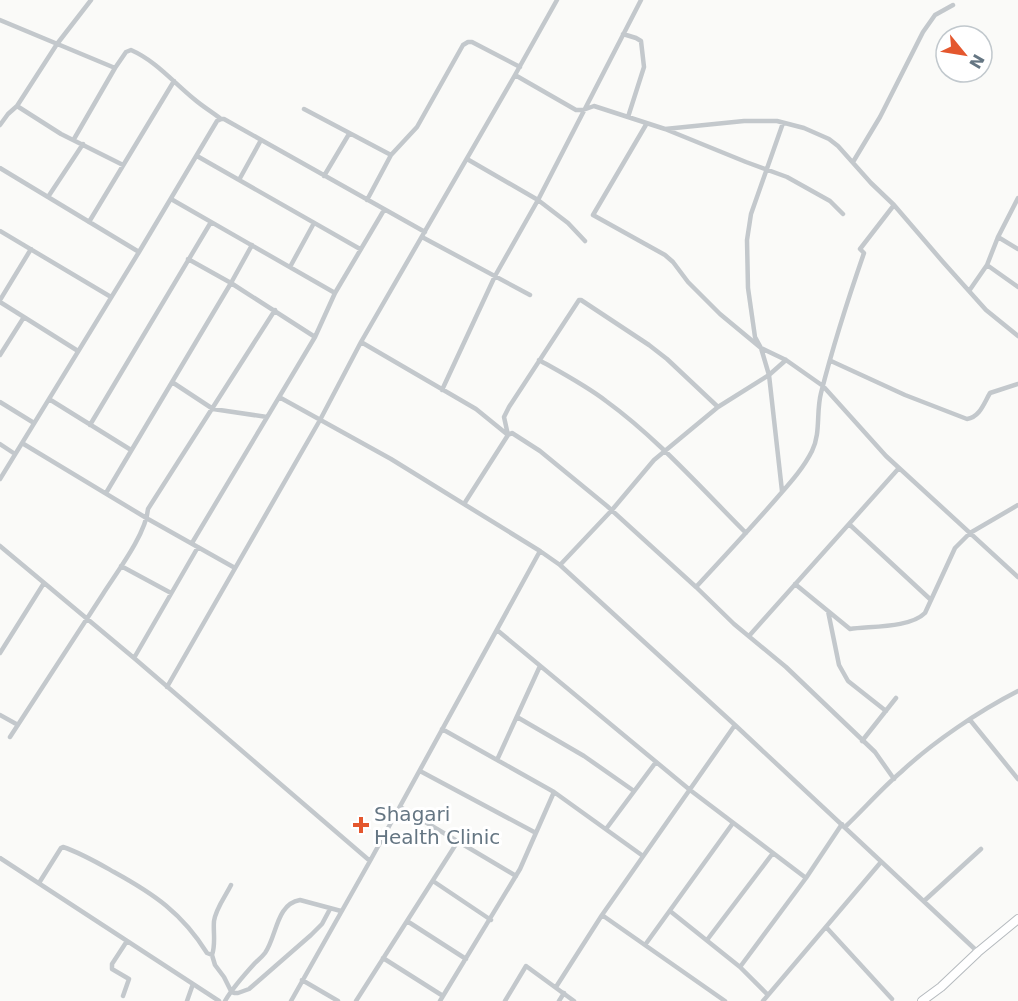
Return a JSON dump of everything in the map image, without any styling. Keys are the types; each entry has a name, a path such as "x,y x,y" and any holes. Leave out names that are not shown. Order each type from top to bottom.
{"main road":[{"path":"922,1001 1018,920"}],"street":[{"path":"0,125 17,106 57,44 91,0"},
{"path":"167,687 557,0"},
{"path":"441,390 495,276 538,200 641,0"},
{"path":"853,162 880,117 923,32 935,15 953,5"},
{"path":"0,21 115,68"},
{"path":"623,34 641,41 644,67 628,117"},
{"path":"367,200 391,155 417,127 463,45 472,42 520,67"},
{"path":"74,140 115,68 130,50 161,70 193,99 221,119 367,200 530,295"},
{"path":"515,75 576,110 594,106 665,129 787,177 830,201 843,214"},
{"path":"89,222 174,81"},
{"path":"17,106 61,134 123,165"},
{"path":"304,109 391,155"},
{"path":"0,479 217,121 221,119"},
{"path":"665,129 744,121 777,121 804,128 829,139 894,205 986,310 1018,336"},
{"path":"647,123 593,215 665,255 720,314 761,348 786,360 823,386 886,456 1018,577"},
{"path":"782,491 769,375 761,348 755,337 748,288 747,240 751,214 783,123"},
{"path":"324,176 349,134"},
{"path":"239,180 261,140"},
{"path":"48,197 82,144"},
{"path":"197,156 360,249"},
{"path":"467,159 538,200 568,223 585,241"},
{"path":"0,168 139,252"},
{"path":"969,291 987,265 1018,198"},
{"path":"171,199 335,293"},
{"path":"696,587 805,464 813,449 818,432 820,397 846,304 864,254 860,249 894,205"},
{"path":"192,543 315,337 335,293 384,210"},
{"path":"90,425 211,222"},
{"path":"290,267 314,223"},
{"path":"0,231 111,297"},
{"path":"998,237 1018,249"},
{"path":"106,493 252,245"},
{"path":"31,249 0,301 78,351"},
{"path":"188,259 275,310 315,337"},
{"path":"987,265 1018,287"},
{"path":"508,435 504,417 509,407 577,302 581,300 667,359 718,407"},
{"path":"10,737 121,566 144,528 148,519 148,509 275,310"},
{"path":"0,355 24,317"},
{"path":"361,342 476,409 508,435"},
{"path":"539,360 605,400 629,419 746,533"},
{"path":"560,565 612,510 654,459 718,407 769,375 786,360"},
{"path":"831,362 905,395 968,419 977,416 990,393 1018,384"},
{"path":"172,382 213,409 267,417"},
{"path":"279,397 392,459 560,565 844,825 978,952"},
{"path":"49,399 130,450"},
{"path":"0,402 34,423"},
{"path":"464,504 508,435 512,433 540,451 612,510 734,624 786,667 875,752 894,779"},
{"path":"22,443 235,568"},
{"path":"0,444 15,454"},
{"path":"748,636 899,468"},
{"path":"795,584 850,629 900,623 920,618 925,613 955,548 970,533 1018,505"},
{"path":"849,524 931,600"},
{"path":"0,547 134,658 370,861"},
{"path":"134,658 198,547"},
{"path":"291,1001 540,551"},
{"path":"121,566 171,593"},
{"path":"0,652 44,583"},
{"path":"828,611 839,665 848,681 886,711"},
{"path":"496,630 656,762 806,878"},
{"path":"497,760 540,666"},
{"path":"740,967 844,825 902,771 944,737 996,702 1018,691"},
{"path":"862,741 896,698"},
{"path":"0,715 18,725"},
{"path":"517,717 584,756 633,791"},
{"path":"970,720 1018,779"},
{"path":"556,987 602,915 735,725"},
{"path":"442,729 554,792 643,856"},
{"path":"606,829 656,762"},
{"path":"420,771 536,833"},
{"path":"383,958 442,998 516,876 554,792"},
{"path":"400,807 516,876"},
{"path":"645,945 733,823"},
{"path":"356,1001 458,841"},
{"path":"39,883 61,848 65,848 152,894 181,918 196,935 207,954 212,955"},
{"path":"924,902 981,849"},
{"path":"707,940 773,854"},
{"path":"0,858 219,1001"},
{"path":"763,1001 881,862"},
{"path":"432,881 490,920"},
{"path":"231,885 217,910 214,921 212,955 215,965 234,993 249,989 312,936 330,909"},
{"path":"225,1001 231,991 266,952 282,914 293,901 300,900 341,911"},
{"path":"670,911 740,967 768,995"},
{"path":"602,915 725,1001"},
{"path":"406,921 466,959"},
{"path":"826,927 892,999"},
{"path":"123,996 129,979 112,969 112,964 127,941"},
{"path":"505,1001 526,966 574,1001"},
{"path":"302,980 338,1001"},
{"path":"187,1001 194,984"},
{"path":"559,1001 564,993"}],"place":[{"name":"Shagari Health Clinic","path":"361,825"}]}
